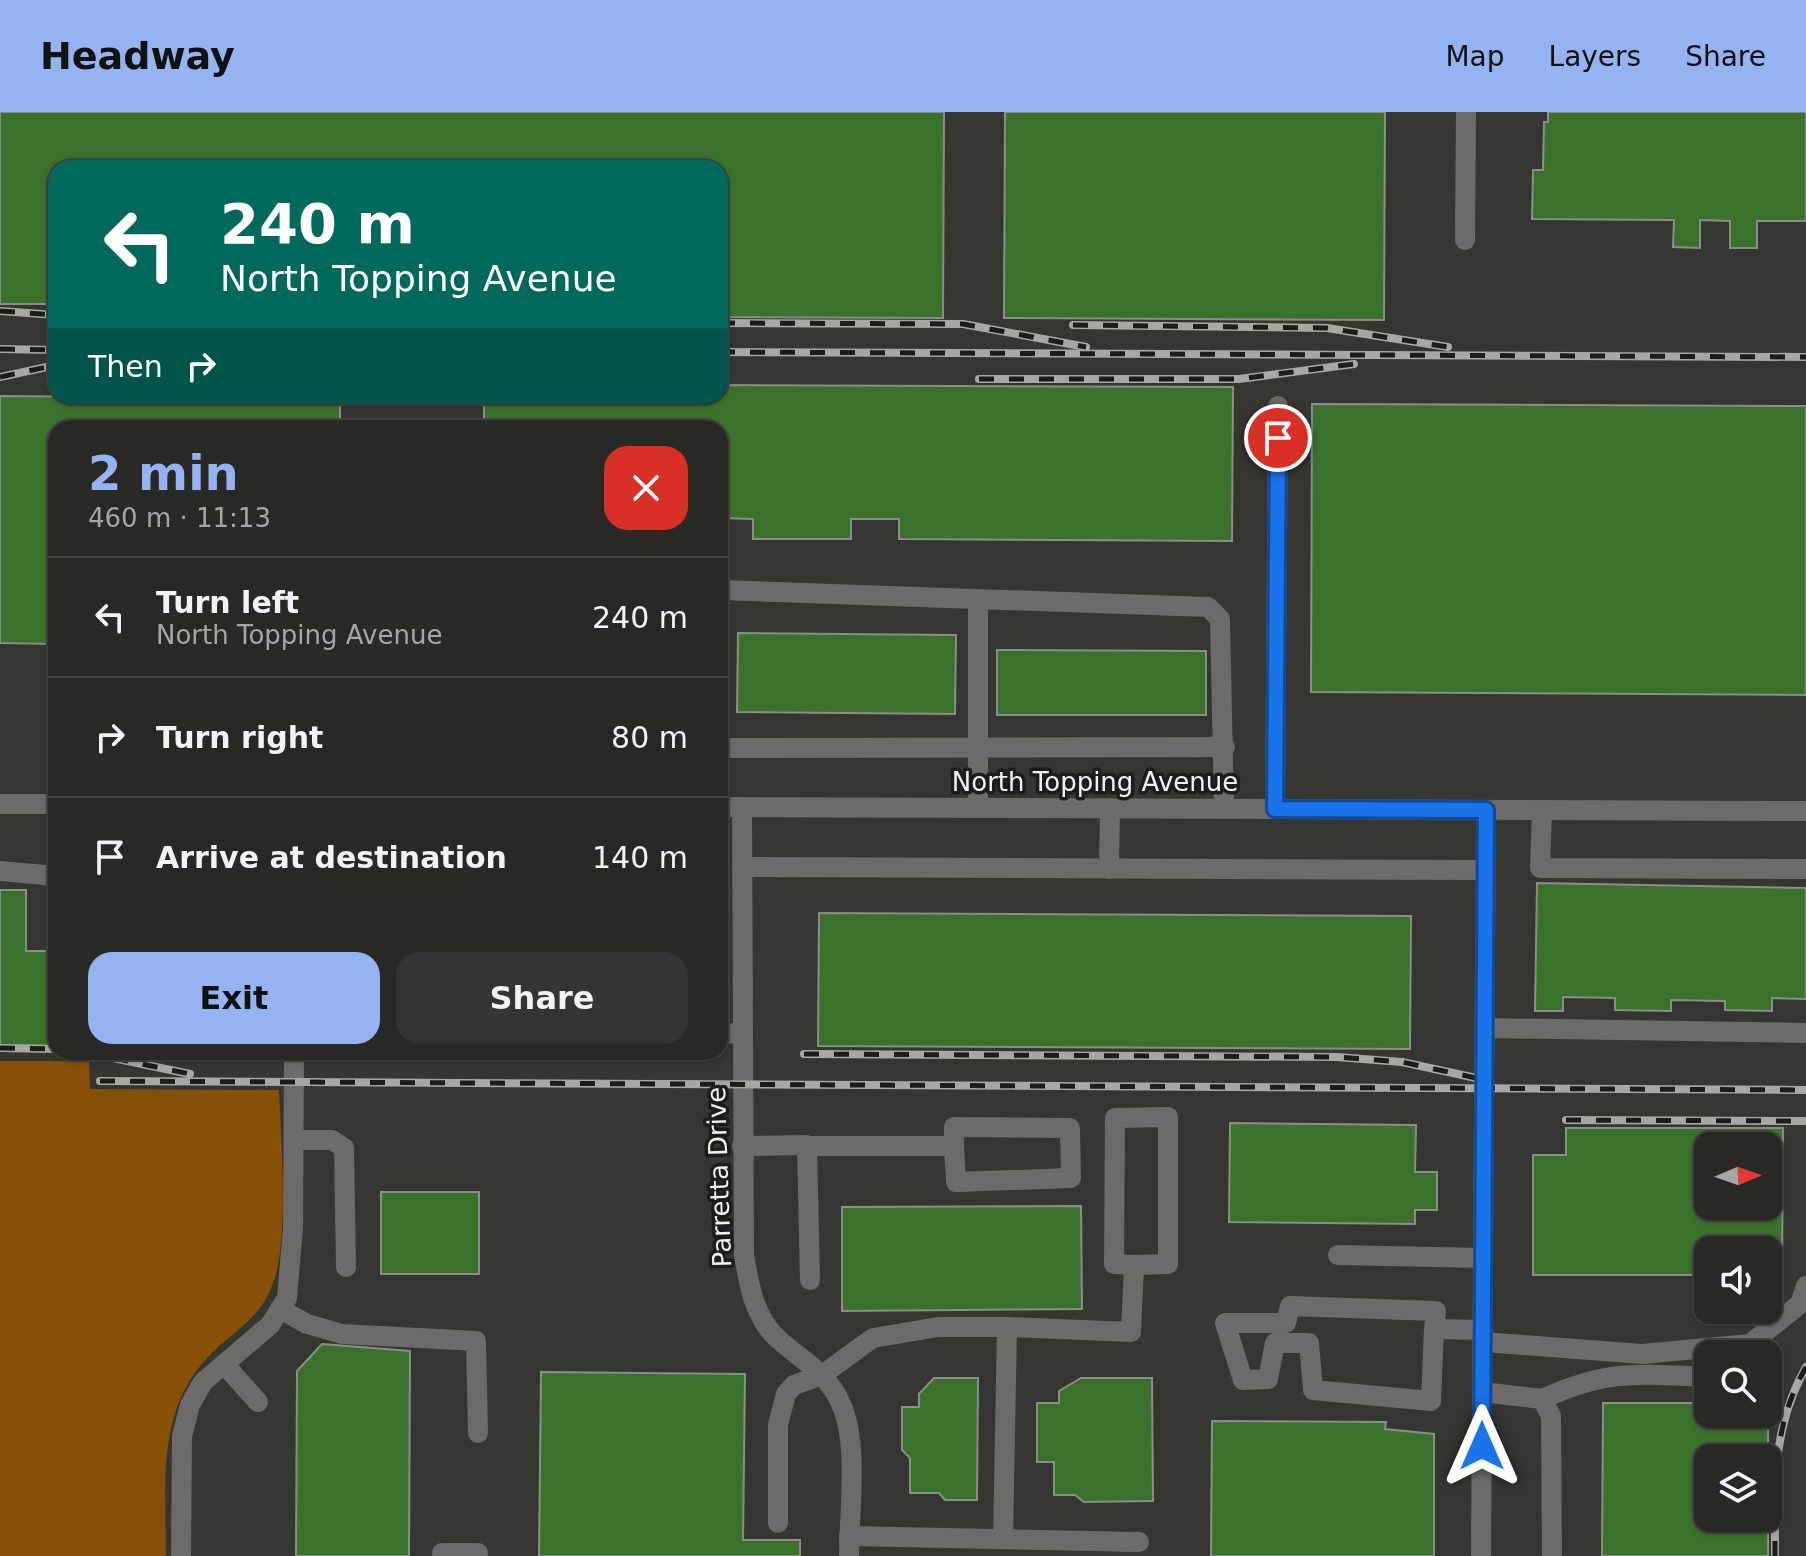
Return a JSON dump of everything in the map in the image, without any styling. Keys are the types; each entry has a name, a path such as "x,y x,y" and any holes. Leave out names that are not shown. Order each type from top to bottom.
{"street":[{"path":"1465,240 1466,112"},
{"path":"1275,809 1278,406"},
{"path":"728,590 1208,607 1220,619 1224,809"},
{"path":"978,599 978,807"},
{"path":"728,748 980,745 1225,747"},
{"path":"0,804 48,804"},
{"name":"North Topping Avenue","path":"728,807 1806,811"},
{"name":"Parretta Drive","path":"742,807 744,1255 750,1291 760,1316 776,1337 822,1375 842,1406 849,1432 849,1546"},
{"path":"1109,869 1110,808"},
{"path":"1481,1556 1486,810"},
{"path":"1542,810 1540,868 1806,869"},
{"path":"742,867 1485,870"},
{"path":"0,871 48,875"},
{"path":"1485,1028 1806,1033"},
{"path":"728,1034 742,1033"},
{"path":"181,1556 182,1436 190,1405 203,1382 270,1325 287,1298 290,1280 294,1060"},
{"path":"1168,1117 1168,1264 1134,1265 1114,1264 1115,1118 1168,1117"},
{"path":"954,1127 1070,1128 1071,1178 956,1182 954,1146 954,1127"},
{"path":"294,1140 332,1140 344,1148 346,1267"},
{"path":"742,1146 954,1146"},
{"path":"807,1146 810,1280"},
{"path":"1338,1255 1483,1258"},
{"path":"778,1523 778,1425 786,1394 794,1385 822,1375 873,1338 938,1327 1131,1332 1134,1265"},
{"path":"1434,1329 1642,1354 1750,1344 1800,1304 1806,1286"},
{"path":"1290,1306 1436,1311 1434,1329 1431,1401 1313,1390 1309,1343 1275,1343 1268,1379 1243,1380 1225,1323 1286,1323 1290,1306"},
{"path":"280,1309 307,1324 342,1334 476,1341 478,1433"},
{"path":"1003,1539 1007,1327"},
{"path":"224,1364 258,1402"},
{"path":"1482,1392 1542,1399 1583,1381 1623,1374 1694,1377"},
{"path":"1542,1399 1551,1416 1552,1556"},
{"path":"849,1546 913,1547 1003,1539 1139,1542"},
{"path":"442,1553 478,1553"}],"shaded area":[{"path":"0,1061 89,1061 90,1089 279,1090 283,1209 276,1274 256,1313 207,1358 179,1402 167,1451 166,1556 0,1556"}],"building":[{"path":"0,112 944,112 943,318 728,317 728,160 48,160 48,304 0,304"},
{"path":"1005,112 1385,112 1384,320 1004,318"},
{"path":"1548,112 1806,112 1806,221 1757,221 1757,248 1730,248 1730,221 1700,220 1700,248 1673,247 1674,220 1532,219 1533,170 1543,170 1544,122 1548,122"},
{"path":"728,385 1233,387 1232,541 899,539 899,519 851,519 851,539 753,539 753,519 728,518 728,420 484,420 484,404 728,404"},
{"path":"0,396 48,396 48,404 340,404 340,420 48,420 48,644 0,643"},
{"path":"1312,404 1806,406 1806,695 1311,692"},
{"path":"738,633 956,635 955,714 737,712"},
{"path":"997,650 1206,651 1206,715 997,715"},
{"path":"1537,883 1806,888 1806,999 1772,998 1772,1011 1725,1010 1725,1001 1671,1000 1671,1011 1615,1010 1615,998 1563,997 1563,1011 1535,1011"},
{"path":"0,890 26,890 26,951 48,951 48,1046 0,1045"},
{"path":"819,913 1411,916 1410,1049 818,1046"},
{"path":"1230,1123 1416,1125 1415,1172 1437,1172 1437,1210 1415,1210 1415,1224 1229,1222"},
{"path":"1566,1128 1783,1128 1782,1276 1782,1236 1694,1236 1694,1275 1533,1275 1533,1155 1566,1155"},
{"path":"381,1192 479,1192 479,1274 381,1274"},
{"path":"1081,1206 1082,1309 842,1311 842,1207"},
{"path":"322,1344 410,1351 409,1556 296,1556 297,1371"},
{"path":"541,1372 745,1374 743,1540 800,1540 800,1556 539,1556"},
{"path":"934,1378 978,1378 977,1500 945,1500 939,1493 910,1493 910,1458 902,1450 902,1407 919,1407 919,1394"},
{"path":"1081,1378 1152,1378 1153,1501 1084,1502 1075,1495 1054,1495 1054,1462 1037,1462 1037,1403 1059,1403 1059,1391"},
{"path":"1603,1403 1694,1403 1694,1428 1768,1428 1768,1444 1694,1444 1694,1532 1768,1532 1768,1556 1602,1556"},
{"path":"1212,1421 1386,1422 1385,1429 1434,1434 1434,1556 1211,1556"}],"railway":[{"path":"0,311 48,314"},
{"path":"728,323 963,324 1086,347"},
{"path":"1073,325 1327,328 1448,347"},
{"path":"0,349 48,350"},
{"path":"728,352 1806,357"},
{"path":"979,379 1239,379 1354,364"},
{"path":"0,377 48,367"},
{"path":"0,1048 48,1049"},
{"path":"804,1054 1337,1057 1402,1062 1490,1081"},
{"path":"123,1060 190,1074"},
{"path":"100,1081 1806,1090"},
{"path":"1566,1120 1806,1121"},
{"path":"1775,1556 1777,1459 1786,1413 1806,1367"}],"route":[{"path":"1278,438 1275,809 1486,810 1482,1446"}]}
